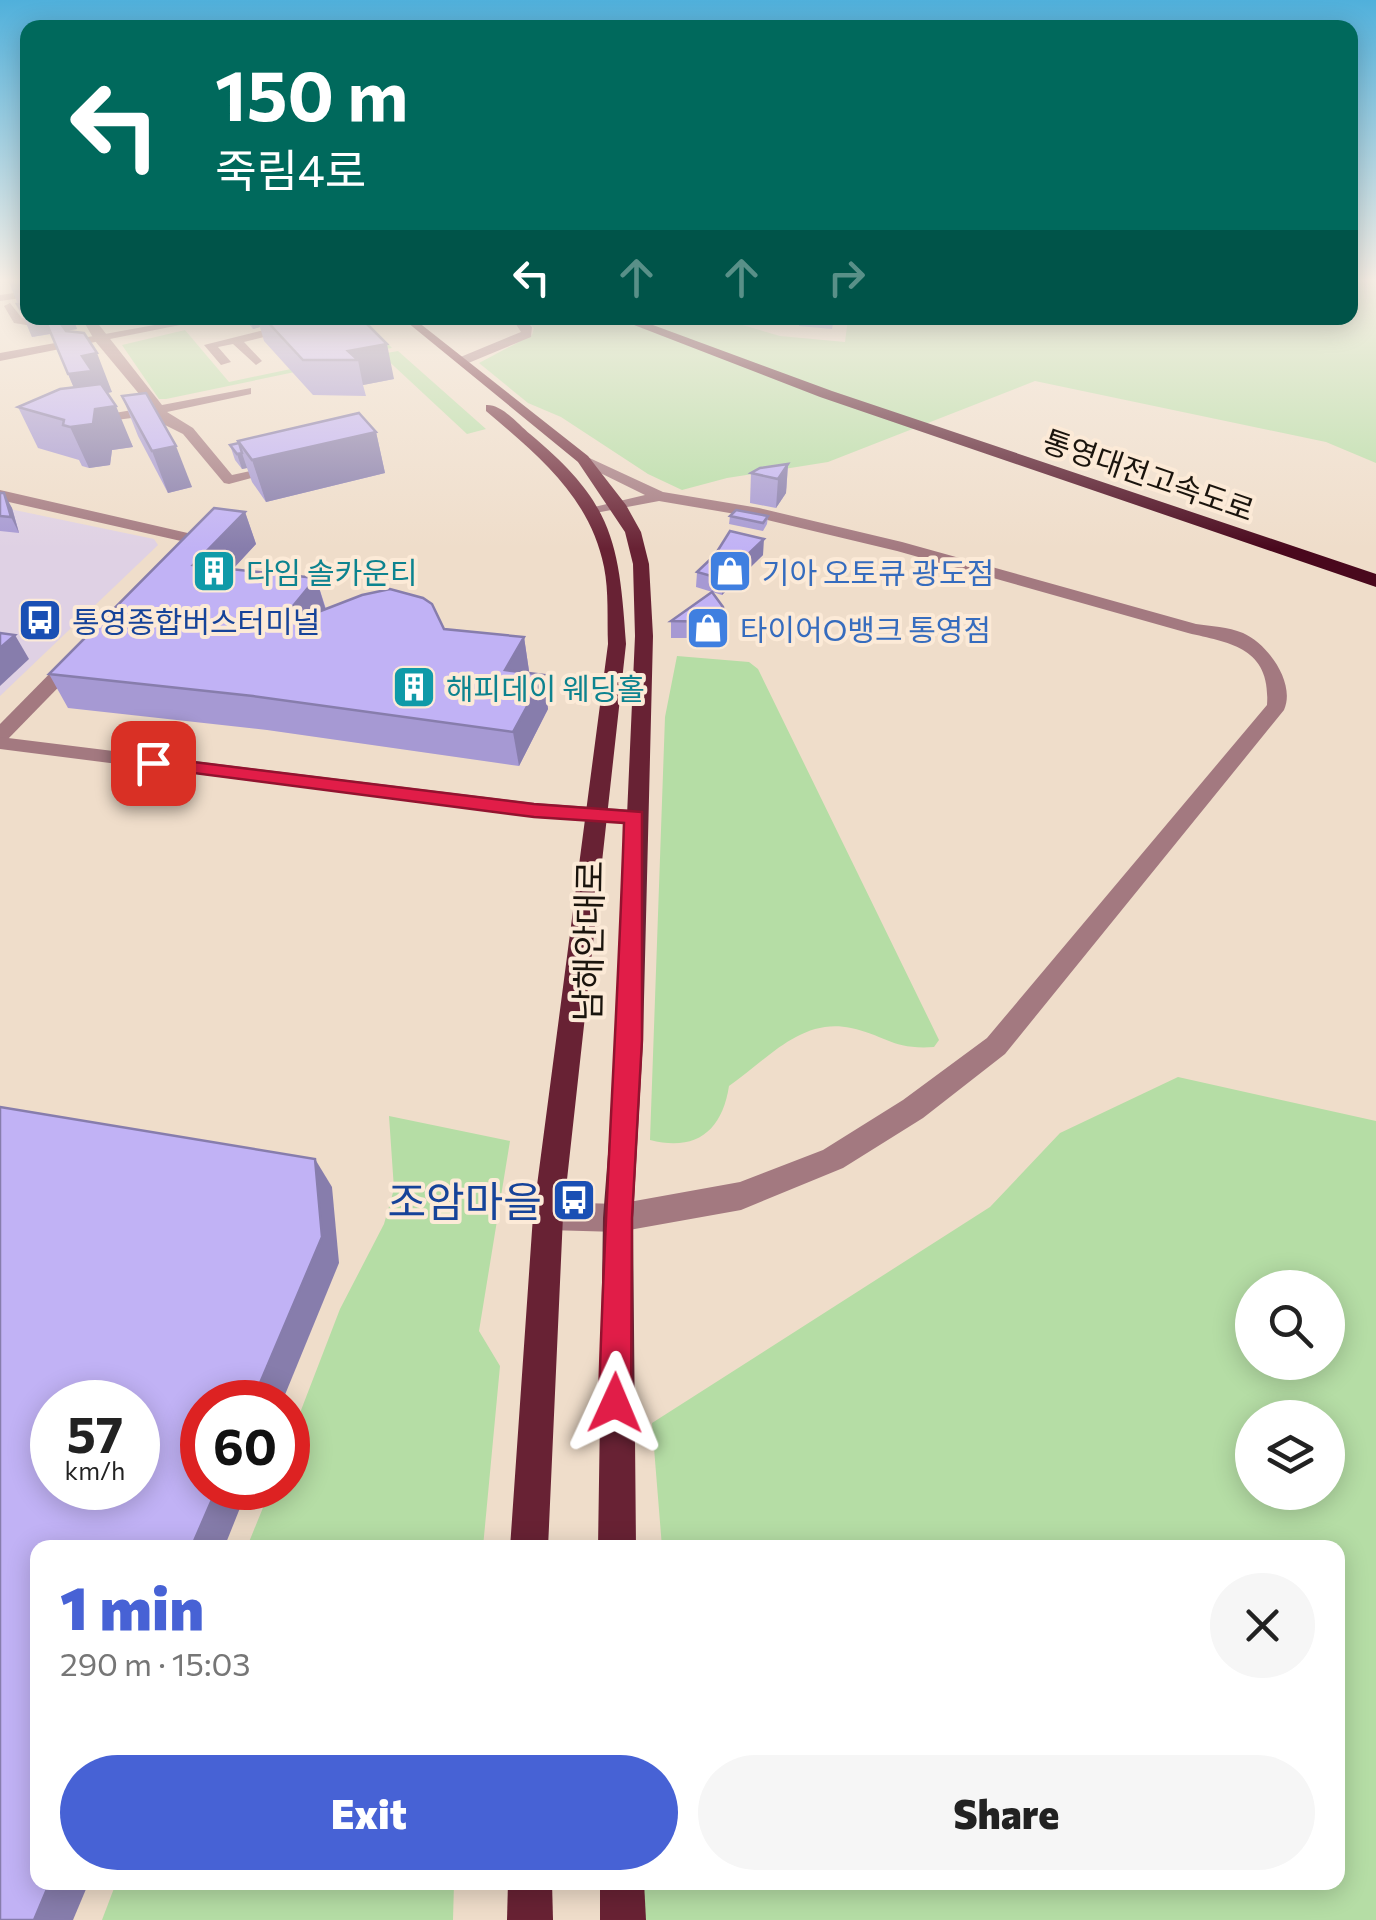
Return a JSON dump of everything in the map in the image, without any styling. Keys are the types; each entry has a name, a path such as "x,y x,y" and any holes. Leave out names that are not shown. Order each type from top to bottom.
{"highway":[{"name":"통영대전고속도로","path":"761,370 1376,581"},
{"name":"통영대전고속도로","path":"809,370 1148,483"}],"main road":[{"name":"남해안대로","path":"445,370 633,532 642,564 644,636 634,817 630,1040 618,1218 617,1540"},
{"name":"남해안대로","path":"471,370 583,459 606,508 617,644 548,1216 529,1540"},
{"path":"530,1890 530,1920"},
{"path":"622,1890 623,1920"}],"street":[{"path":"125,370 166,420 188,431 229,480 307,462"},
{"path":"74,424 246,391"},
{"path":"548,1216 618,1218 740,1196 833,1160 913,1108 996,1046 1277,706 1280,691 1268,664 1239,637 1194,629 902,548 759,513 659,496 583,459"},
{"path":"0,495 198,532 158,574"},
{"path":"606,508 659,496"},
{"path":"0,739 92,642"},
{"path":"0,739 515,808 634,817"}],"shaded area":[{"name":"통영종합버스터미널","path":"0,507 154,539 158,545 0,696"}],"green space":[{"path":"139,370 219,370 229,382 306,370 159,399"},
{"path":"398,370 419,370 486,429 467,434"},
{"path":"487,370 1376,370 1376,463 1326,442 1035,381 828,462 727,478 682,490 648,474 561,417 528,403"},
{"path":"677,656 749,662 758,669 939,1040 934,1047 908,1046 833,1026 800,1035 729,1086 720,1115 704,1134 681,1143 666,1143 650,1140 665,717"},
{"path":"1178,1077 1376,1121 1376,1920 638,1920 637,1890 1345,1890 1345,1540 661,1540 652,1423 990,1207 1060,1133"},
{"path":"389,1116 510,1141 479,1331 500,1366 484,1540 250,1540 262,1510 310,1510 310,1387 340,1309 384,1224 394,1189"},
{"path":"113,1890 454,1890 453,1920 102,1920"}],"building":[{"path":"66,370 92,371 68,374"},
{"path":"101,384 116,406 95,409 93,424 70,427 63,425 64,420 18,407 60,389"},
{"path":"146,393 176,446 152,451 122,396"},
{"path":"359,413 376,432 252,460 238,441"},
{"path":"239,443 242,453 237,454 230,445"},
{"path":"788,464 778,479 751,473 760,468"},
{"path":"0,493 4,493 11,517 0,516"},
{"path":"214,508 245,512 193,565 316,578 274,629 362,595 390,589 432,604 444,629 524,637 505,670 544,675 513,732 253,696 49,674"},
{"path":"736,510 768,516 763,523 730,516"},
{"path":"730,531 764,539 722,579 697,572 715,555"},
{"path":"712,592 723,607 724,622 671,621"},
{"path":"0,633 15,635 0,648"},
{"path":"0,1107 315,1159 322,1237 261,1380 180,1380 180,1510 207,1510 194,1540 30,1540 30,1890 47,1890 34,1920 0,1920"}],"place":[{"name":"다임 솔카운티","path":"214,571"},
{"name":"기아 오토큐 광도점","path":"730,571"},
{"name":"통영종합버스터미널","path":"40,620"},
{"name":"타이어O뱅크 통영점","path":"708,628"},
{"name":"해피데이 웨딩홀","path":"414,687"},
{"name":"조암마을","path":"574,1200"}],"route":[{"path":"153,763 534,810 634,817 630,1040 618,1218 615,1403"}]}
